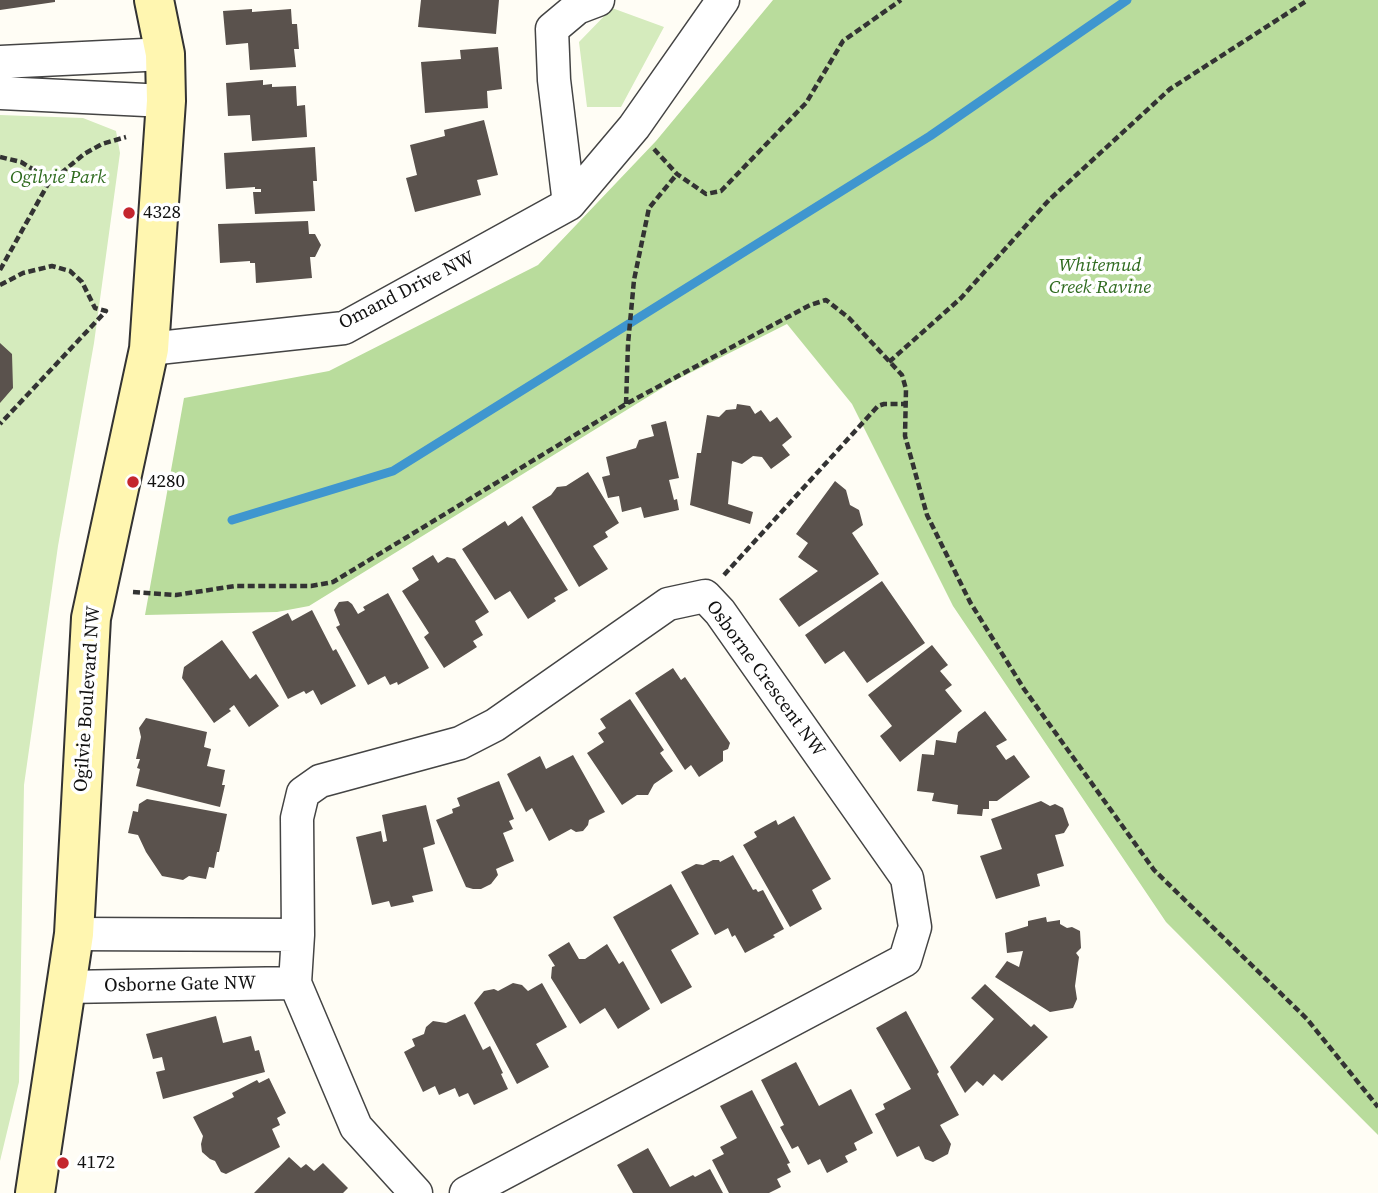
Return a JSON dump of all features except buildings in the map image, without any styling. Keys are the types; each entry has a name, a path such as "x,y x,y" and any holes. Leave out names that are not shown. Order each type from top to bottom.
{"street":[{"name":"Ogilvie Boulevard NW","path":"35,1193 74,934 91,618 149,349 166,101 165,54 154,0"},
{"path":"569,204 554,80 552,29 578,8 598,0"},
{"name":"Omand Drive NW","path":"149,349 344,328 569,204 634,127 723,0"},
{"path":"0,62 165,54"},
{"path":"0,93 166,101"},
{"name":"Osborne Crescent NW","path":"416,1193 356,1127 295,984 298,935 297,818 303,793 320,781 460,743 495,725 668,604 705,596 720,612 907,878 915,927 905,960 466,1193"},
{"path":"74,934 298,935"},
{"name":"Osborne Gate NW","path":"66,987 295,984"}],"path":[{"path":"634,127 677,174 706,194 721,191 806,103 844,41 901,0"},
{"path":"889,362 961,298 1049,200 1171,89 1308,0"},
{"path":"0,270 48,184 102,144 126,137"},
{"path":"0,158 20,162 34,170 48,184"},
{"path":"626,404 628,344 635,279 649,208 677,174"},
{"path":"0,285 23,272 52,265 70,271 82,282 95,308 106,311 0,424"},
{"path":"133,592 176,595 235,586 311,586 333,582 626,404 818,301 826,300 839,309 902,375 906,389 905,436 927,515 970,602 1024,689 1154,870 1307,1019 1378,1107"},
{"path":"705,596 878,407 884,404 906,404"}],"green space":[{"name":"Whitemud Creek Ravine","path":"773,0 1378,0 1378,1135 1166,922 953,606 852,404 787,324 672,382 309,606 277,612 145,615 184,398 329,371 538,265 656,141"},
{"path":"612,8 664,27 621,107 587,107 579,42"},
{"name":"Ogilvie Park","path":"0,115 83,118 116,131 120,153 94,343 58,546 24,785 19,1082 0,1161"}],"waterway":[{"path":"232,520 393,471 930,136 1127,0"}],"place":[{"name":"4328","path":"129,213"},
{"name":"4280","path":"133,482"},
{"name":"4172","path":"63,1163"}]}
